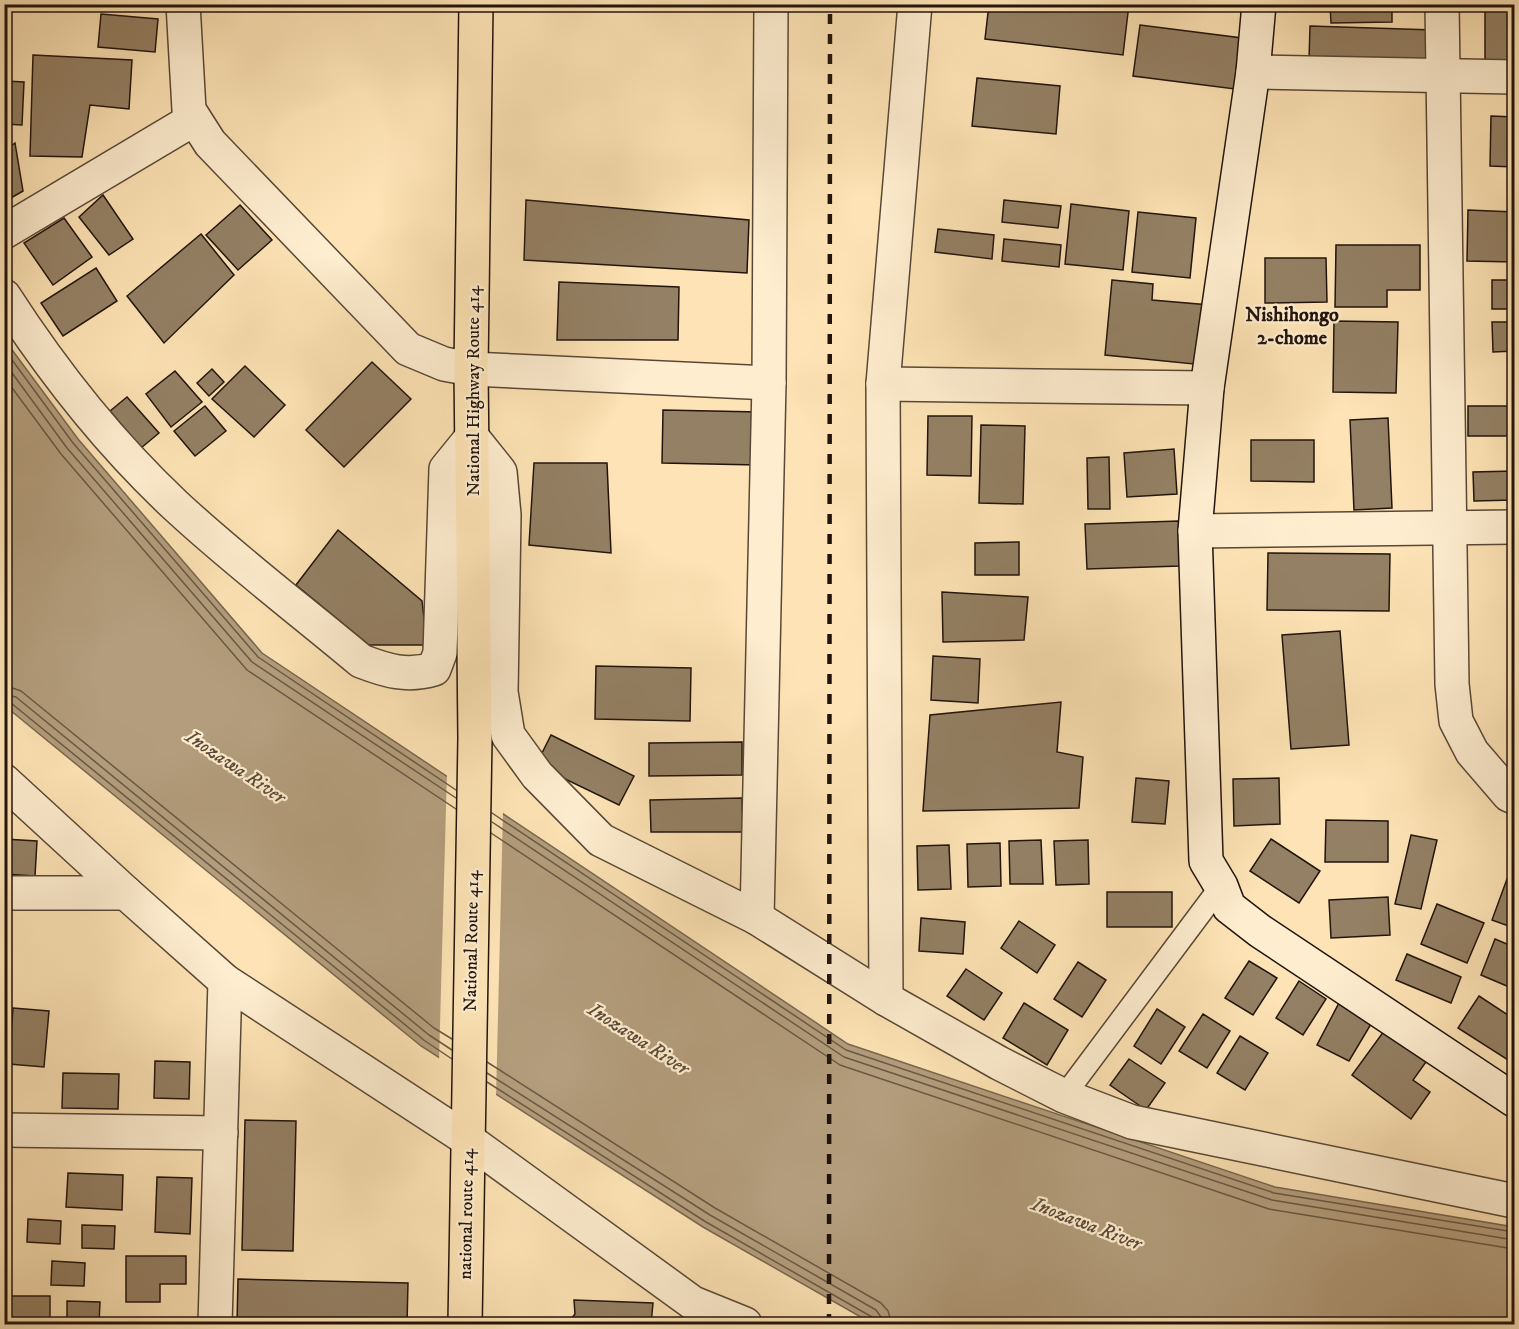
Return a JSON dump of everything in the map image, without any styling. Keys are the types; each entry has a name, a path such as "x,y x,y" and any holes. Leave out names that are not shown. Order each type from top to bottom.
{"highway":[{"name":"National Highway Route 414","path":"474,777 471,369 477,4"},
{"name":"National Route 414","path":"467,1104 474,777"},
{"name":"national route 414","path":"465,1324 467,1104"}],"street":[{"path":"183,4 189,110 194,119 210,143 408,349 444,364 471,369 769,383"},
{"path":"757,918 769,383 771,4"},
{"path":"886,999 883,384 915,4"},
{"path":"1259,4 1253,72 1207,388 1195,531 1206,861 1221,886 1229,907 1260,931 1515,1100"},
{"path":"1442,4 1452,684 1456,720 1472,752 1509,795 1515,797"},
{"path":"1253,72 1515,77"},
{"path":"4,232 194,119"},
{"path":"4,296 40,351 93,418 175,505 361,661 390,672 416,674 434,669 440,653 446,469 472,437 500,472 504,515 501,692 508,735 537,775 601,840 757,918 886,999 999,1063 1064,1096 1132,1122 1515,1201"},
{"path":"883,384 1207,388"},
{"path":"1195,531 1515,527"},
{"path":"4,781 225,981 467,1139 693,1314 745,1324"},
{"path":"4,894 126,893"},
{"path":"215,1324 225,981"},
{"path":"4,1130 221,1133"}],"lane":[{"path":"1064,1096 1221,886"}],"water":[{"name":"Inozawa River","path":"4,339 78,439 262,653 848,1044 1275,1187 1514,1227 1514,1324 873,1324 703,1227 421,1046 5,706"}],"pier":[{"path":"447,772 503,810 496,1098 439,1061"}],"building":[{"path":"989,4 1129,4 1123,55 985,39"},
{"path":"1330,4 1392,4 1392,22 1331,23"},
{"path":"1485,4 1514,4 1514,62 1485,62"},
{"path":"101,14 158,19 155,52 98,47"},
{"path":"1140,25 1242,38 1235,89 1133,76"},
{"path":"1310,26 1434,30 1433,64 1309,60"},
{"path":"33,55 132,60 129,109 90,105 82,157 30,156"},
{"path":"977,78 1060,86 1056,134 972,126"},
{"path":"4,81 24,82 22,125 4,124"},
{"path":"1491,116 1514,117 1514,167 1490,166"},
{"path":"15,143 23,191 4,202 4,151"},
{"path":"103,195 133,239 109,255 79,217"},
{"path":"526,200 749,220 747,273 524,260"},
{"path":"1004,200 1061,206 1058,228 1002,222"},
{"path":"1071,204 1129,211 1123,270 1065,264"},
{"path":"240,205 272,240 238,270 206,235"},
{"path":"1468,210 1514,212 1514,262 1467,261"},
{"path":"1138,212 1196,218 1190,278 1132,272"},
{"path":"64,218 92,257 53,285 24,243"},
{"path":"938,229 994,235 992,259 935,252"},
{"path":"201,234 234,275 164,343 127,296"},
{"path":"1004,239 1061,245 1059,267 1002,261"},
{"path":"1336,245 1420,245 1420,290 1387,290 1387,307 1335,307"},
{"path":"1265,258 1326,258 1327,302 1265,303"},
{"path":"96,268 117,301 63,336 41,303"},
{"path":"1112,280 1153,284 1152,300 1210,305 1204,365 1105,355"},
{"path":"1492,280 1514,280 1514,309 1492,309"},
{"path":"559,282 679,287 678,340 557,340"},
{"path":"1334,321 1398,322 1396,393 1333,392"},
{"path":"1492,322 1514,322 1514,351 1493,352"},
{"path":"372,362 411,399 344,467 306,430"},
{"path":"245,366 285,405 254,437 212,399"},
{"path":"212,369 224,382 209,396 197,383"},
{"path":"175,371 202,402 171,427 146,394"},
{"path":"127,397 159,433 141,448 110,411"},
{"path":"205,406 226,431 195,456 174,431"},
{"path":"1468,406 1513,406 1514,436 1468,436"},
{"path":"663,410 759,412 757,465 662,463"},
{"path":"928,416 972,416 971,476 927,475"},
{"path":"1388,418 1392,508 1354,510 1350,420"},
{"path":"981,425 1025,426 1023,504 979,503"},
{"path":"1251,440 1314,440 1314,482 1251,481"},
{"path":"1174,449 1177,494 1127,497 1124,453"},
{"path":"1109,457 1110,509 1088,509 1087,458"},
{"path":"534,463 607,463 611,553 529,545"},
{"path":"1514,471 1514,500 1474,501 1473,472"},
{"path":"1179,521 1180,566 1087,569 1085,524"},
{"path":"338,530 422,601 427,645 369,645 296,585"},
{"path":"1019,542 1019,575 975,575 975,543"},
{"path":"1268,553 1390,554 1389,611 1267,610"},
{"path":"942,592 1028,597 1024,640 943,642"},
{"path":"1340,631 1349,745 1291,749 1282,635"},
{"path":"933,656 980,659 978,703 931,700"},
{"path":"596,666 691,668 690,721 595,719"},
{"path":"1061,702 1057,752 1083,757 1079,808 923,811 930,715"},
{"path":"551,735 634,776 619,805 536,765"},
{"path":"742,742 742,775 649,776 649,743"},
{"path":"1136,778 1169,781 1165,824 1132,822"},
{"path":"1279,778 1280,824 1234,826 1233,779"},
{"path":"742,798 743,832 651,832 650,800"},
{"path":"1326,820 1388,821 1388,862 1325,862"},
{"path":"1411,835 1437,840 1421,909 1395,904"},
{"path":"4,839 37,841 35,876 4,874"},
{"path":"1271,839 1320,871 1299,903 1250,871"},
{"path":"1041,840 1043,884 1010,884 1009,841"},
{"path":"1088,840 1089,884 1056,885 1054,841"},
{"path":"1000,843 1001,886 968,887 967,844"},
{"path":"949,845 951,889 918,890 917,846"},
{"path":"1507,879 1514,882 1514,928 1492,920"},
{"path":"1107,892 1172,892 1172,927 1107,927"},
{"path":"1388,897 1390,935 1331,938 1329,900"},
{"path":"1437,904 1484,923 1467,963 1421,944"},
{"path":"921,918 965,922 963,954 919,951"},
{"path":"1019,921 1055,945 1037,973 1001,948"},
{"path":"1495,939 1514,947 1514,989 1481,975"},
{"path":"1407,954 1461,977 1451,1003 1396,980"},
{"path":"1249,961 1277,978 1253,1015 1225,998"},
{"path":"1078,962 1106,980 1082,1017 1054,999"},
{"path":"966,969 1002,993 984,1020 947,996"},
{"path":"1299,981 1326,999 1303,1035 1276,1018"},
{"path":"1479,996 1514,1019 1514,1049 1508,1060 1458,1028"},
{"path":"1341,999 1374,1019 1349,1061 1317,1045"},
{"path":"1024,1003 1068,1030 1047,1065 1003,1038"},
{"path":"13,1008 49,1011 44,1067 9,1064"},
{"path":"1157,1009 1185,1027 1161,1064 1134,1046"},
{"path":"1203,1014 1230,1031 1207,1068 1179,1051"},
{"path":"1384,1031 1426,1062 1413,1080 1430,1092 1411,1119 1352,1075"},
{"path":"1240,1036 1268,1053 1245,1090 1217,1073"},
{"path":"1129,1059 1165,1083 1146,1110 1110,1085"},
{"path":"155,1061 190,1062 189,1099 154,1098"},
{"path":"63,1073 119,1074 118,1109 62,1108"},
{"path":"245,1120 296,1121 293,1251 242,1250"},
{"path":"68,1173 123,1175 122,1210 66,1207"},
{"path":"157,1177 192,1178 190,1234 155,1232"},
{"path":"28,1219 61,1221 60,1244 27,1242"},
{"path":"82,1225 115,1226 114,1249 82,1248"},
{"path":"126,1256 186,1256 186,1284 160,1284 160,1302 126,1302"},
{"path":"52,1261 85,1263 84,1286 51,1285"},
{"path":"238,1279 408,1283 407,1324 237,1324"},
{"path":"4,1296 50,1296 50,1324 4,1324"},
{"path":"574,1300 653,1303 651,1324 567,1324 575,1314"},
{"path":"67,1301 100,1302 99,1324 67,1324"}],"railway":[{"path":"829,1324 830,4"}],"district":[{"name":"Nishihongo 2-chome","path":"1292,326"}]}
